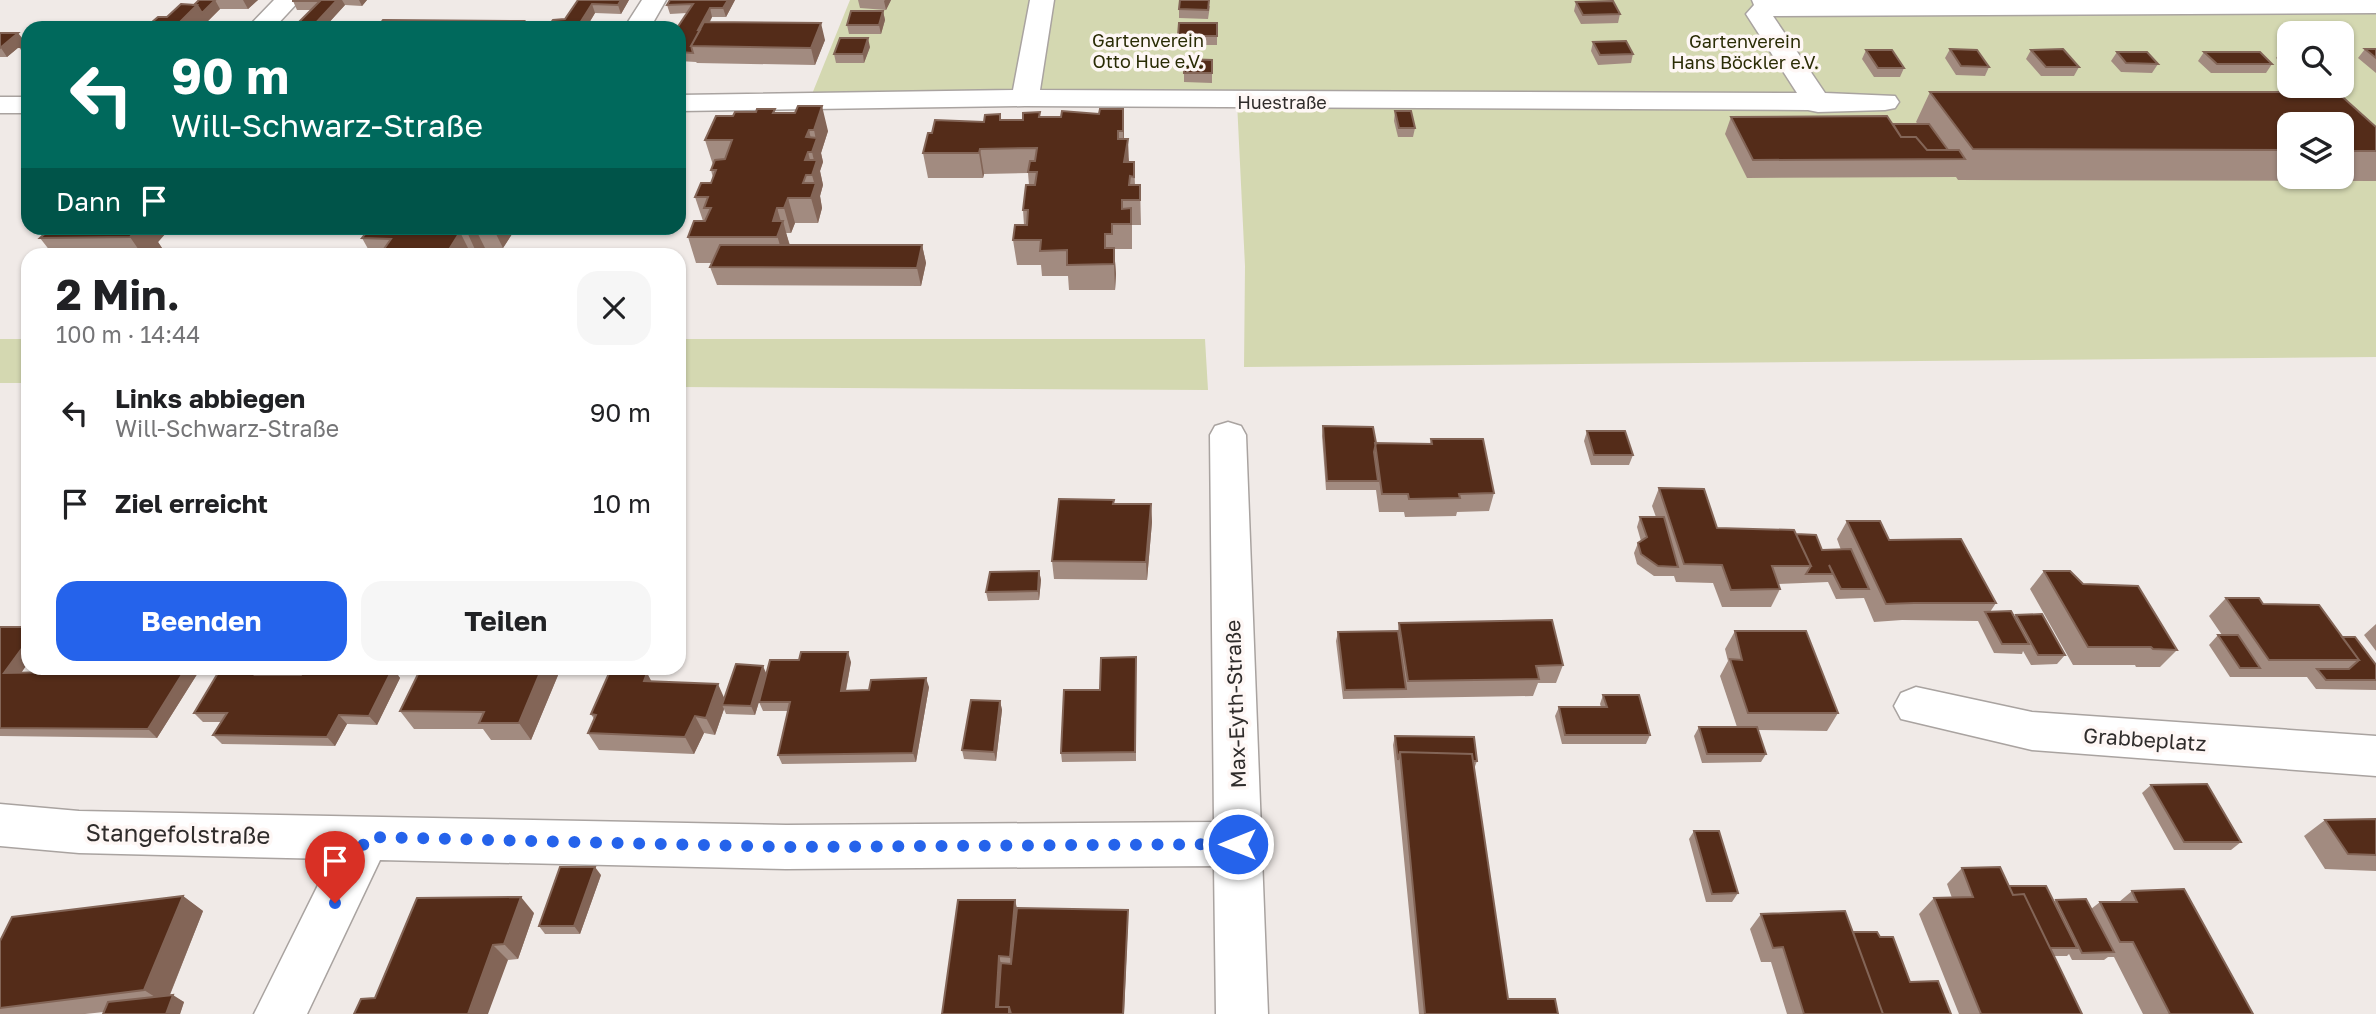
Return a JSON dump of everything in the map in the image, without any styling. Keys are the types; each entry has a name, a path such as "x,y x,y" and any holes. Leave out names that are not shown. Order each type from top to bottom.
{"street":[{"path":"267,21 288,0"},
{"path":"641,21 654,0"},
{"path":"1025,99 1042,0"},
{"path":"1818,104 1759,14 1766,4 2376,5"},
{"name":"Huestraße","path":"686,103 1025,99 1818,104 1885,102"},
{"path":"0,105 21,105"},
{"name":"Max-Eyth-Straße","path":"1228,435 1242,1014"},
{"name":"Grabbeplatz","path":"1916,706 2032,731 2376,756"},
{"name":"Stangefolstraße","path":"0,825 79,832 786,847 1238,844"},
{"path":"281,1014 367,837"}],"green space":[{"path":"850,0 2376,0 2376,357 1244,367 1245,266 1237,102 810,99"},
{"path":"0,339 21,339 21,383 0,383"},
{"path":"686,339 1205,339 1208,390 686,387"}],"building":[{"path":"199,0 215,0 202,13 197,5 194,5"},
{"path":"337,0 318,21 300,21 320,1 293,1"},
{"path":"578,0 621,0 618,5 592,4 581,21 552,21 565,19"},
{"path":"670,0 728,0 723,8 710,8 691,46 693,53 686,52 686,21 682,21 693,4 667,5"},
{"path":"1180,0 1209,0 1208,10 1179,9"},
{"path":"1613,1 1620,14 1583,15 1576,2"},
{"path":"181,4 197,5 181,21 153,21 158,17 167,17"},
{"path":"851,11 883,11 879,25 847,25"},
{"path":"383,20 524,21 382,21"},
{"path":"704,22 821,23 811,48 691,46"},
{"path":"1179,23 1217,23 1217,36 1178,36"},
{"path":"0,33 18,33 0,48"},
{"path":"840,38 868,38 863,54 834,54"},
{"path":"1626,41 1633,54 1600,55 1593,42"},
{"path":"1950,49 1977,50 1989,67 1961,66"},
{"path":"2063,49 2079,67 2046,67 2031,50"},
{"path":"2365,49 2376,49 2376,58"},
{"path":"1866,50 1892,50 1904,68 1878,68"},
{"path":"2117,52 2147,52 2158,64 2126,63"},
{"path":"2204,52 2260,52 2272,64 2217,64"},
{"path":"1185,59 1212,60 1212,73 1184,73"},
{"path":"1930,92 2277,92 2277,98 2344,98 2376,127 2376,151 2354,151 2354,112 2277,112 2277,150 1973,149"},
{"path":"798,106 822,106 814,130 809,130 806,137 817,138 812,152 808,152 805,160 817,160 812,175 806,175 803,183 816,183 811,198 788,198 784,208 777,208 773,221 783,221 777,237 688,237 694,221 705,221 711,208 704,208 708,197 695,197 701,183 711,183 716,170 711,170 715,160 725,159 732,140 705,140 716,116 733,116 735,112 756,112 757,109 775,109 773,113 795,113"},
{"path":"1100,109 1123,109 1123,131 1118,131 1118,139 1128,139 1124,162 1134,162 1134,177 1130,176 1129,185 1140,185 1140,200 1122,200 1122,209 1131,208 1131,224 1112,224 1112,234 1105,234 1105,248 1114,248 1114,264 1067,265 1067,250 1040,251 1041,240 1013,240 1015,225 1027,225 1028,210 1023,210 1026,185 1035,185 1037,172 1028,172 1030,161 1035,161 1037,148 980,149 979,153 923,153 928,133 932,133 935,120 984,122 985,115 1000,114 1000,120 1023,120 1023,113 1040,112 1039,117 1061,117 1062,111 1099,114"},
{"path":"1395,111 1411,111 1415,128 1399,128"},
{"path":"1887,116 1901,137 1916,137 1927,150 1959,150 1965,159 1753,160 1731,117"},
{"path":"1893,124 1929,124 1948,150 1927,150 1916,137 1901,137"},
{"path":"43,235 132,235 130,237 40,238"},
{"path":"364,235 458,235 450,248 385,248 391,239 362,238"},
{"path":"720,245 922,245 917,268 710,267"},
{"path":"1323,426 1373,427 1378,481 1327,481"},
{"path":"1587,431 1625,431 1633,455 1594,455"},
{"path":"1431,439 1483,439 1494,493 1459,494 1460,498 1409,499 1408,494 1382,494 1375,443 1432,444"},
{"path":"1659,488 1704,489 1717,528 1794,530 1811,566 1772,566 1780,589 1731,590 1722,565 1684,564"},
{"path":"1059,499 1151,504 1146,562 1052,561"},
{"path":"1640,517 1664,517 1678,567 1658,566 1641,554 1638,543 1647,537"},
{"path":"1847,521 1880,521 1889,540 1961,539 1996,603 1886,604"},
{"path":"1796,534 1816,535 1822,550 1851,549 1869,589 1841,589 1829,565 1833,574 1806,574 1811,566"},
{"path":"1039,571 1038,591 986,592 990,572"},
{"path":"2044,571 2070,571 2083,584 2138,586 2177,650 2151,647 2088,647"},
{"path":"2226,598 2259,598 2263,604 2319,605 2359,660 2269,660"},
{"path":"2011,611 2029,644 2002,644 1985,612"},
{"path":"2042,614 2065,655 2038,655 2016,615"},
{"path":"1552,620 1563,665 1536,666 1539,679 1408,681 1399,623"},
{"path":"0,627 21,627 21,650 4,673 182,675 148,729 0,728"},
{"path":"1398,631 1406,689 1345,690 1338,632"},
{"path":"1735,631 1806,631 1838,713 1748,713 1730,659 1742,660"},
{"path":"2218,635 2238,635 2260,668 2240,668"},
{"path":"2342,637 2355,637 2376,665 2376,680 2326,680 2317,669 2349,669 2359,660"},
{"path":"801,652 848,652 841,691 869,690 871,680 926,678 913,753 778,755 790,702 759,702 770,660 799,660"},
{"path":"1136,657 1135,752 1061,753 1064,690 1100,690 1101,658"},
{"path":"736,664 763,666 751,706 722,705"},
{"path":"217,675 390,675 369,716 339,715 327,737 213,735 227,713 194,713"},
{"path":"418,675 539,675 519,723 479,723 484,712 400,711"},
{"path":"608,675 646,675 644,681 718,684 706,718 695,716 685,737 588,733 596,715 591,714"},
{"path":"1603,695 1639,695 1650,735 1565,735 1559,707 1607,707"},
{"path":"971,700 1000,701 994,752 962,750"},
{"path":"1699,727 1757,727 1766,754 1707,754"},
{"path":"1395,736 1474,737 1477,761 1473,761 1472,754 1400,752 1398,760"},
{"path":"1400,752 1472,754 1508,999 1555,999 1558,1014 1425,1014"},
{"path":"2207,784 2241,842 2184,842 2151,785"},
{"path":"2376,819 2376,855 2348,854 2325,820"},
{"path":"1694,831 1719,831 1738,893 1712,894"},
{"path":"560,867 595,867 574,926 539,926"},
{"path":"2000,867 2013,895 2024,894 2082,1014 1981,1014 1934,898 1973,897 1962,868"},
{"path":"2009,886 2046,886 2077,948 2050,948 2024,894 2013,895"},
{"path":"2184,889 2253,1014 2170,1014 2133,942 2120,942 2100,902 2137,902 2132,891"},
{"path":"183,896 144,990 0,1008 0,941 12,917"},
{"path":"521,897 504,944 493,945 468,1014 354,1014 361,999 375,998 417,898"},
{"path":"2086,899 2114,952 2082,953 2056,900"},
{"path":"958,900 1015,900 1010,957 999,956 996,1007 1009,1007 1009,1014 942,1014"},
{"path":"1017,908 1128,910 1123,1014 1011,1014 1009,1007 998,1007 1001,963 1011,964"},
{"path":"1845,911 1883,1014 1804,1014 1783,947 1773,948 1761,914"},
{"path":"1853,932 1877,932 1880,937 1893,937 1910,982 1938,981 1951,1014 1883,1014"},
{"path":"173,995 166,1014 103,1014 108,1002"}],"route":[{"path":"335,903 367,837 786,847 1238,844"}],"park label":[{"name":"Gartenverein Otto Hue e.V.","path":"1148,50"},
{"name":"Gartenverein Hans Böckler e.V.","path":"1745,51"}]}
